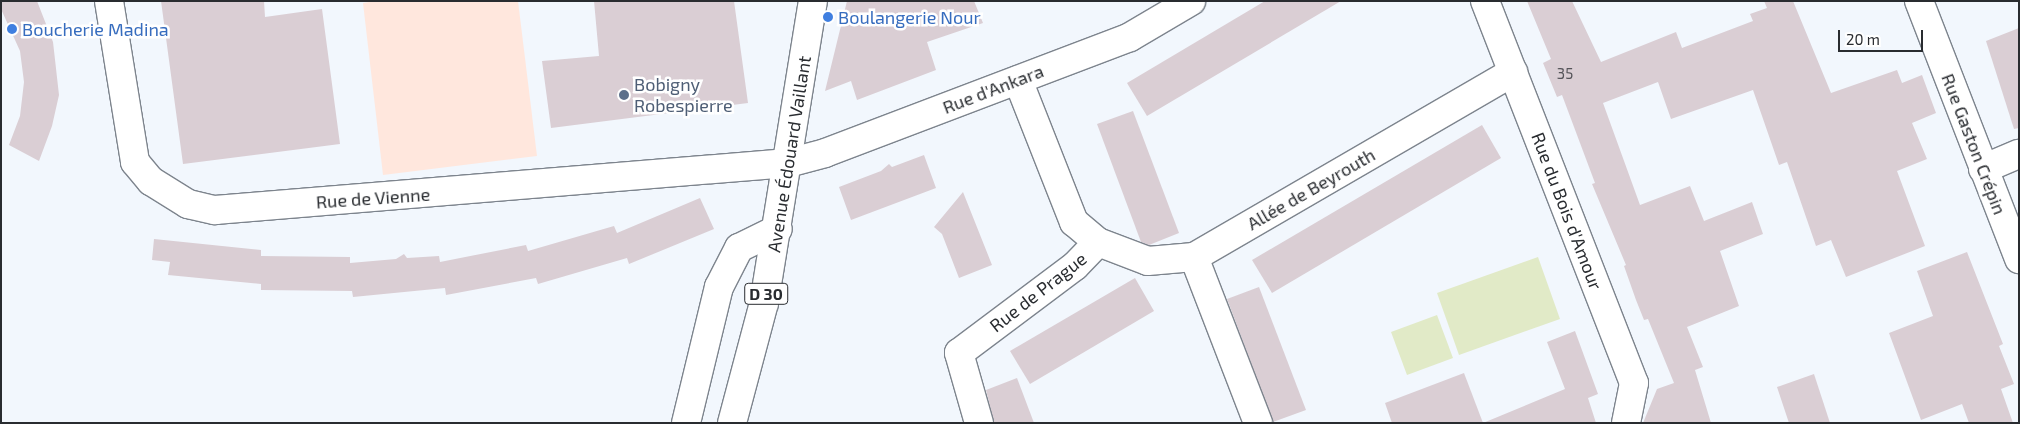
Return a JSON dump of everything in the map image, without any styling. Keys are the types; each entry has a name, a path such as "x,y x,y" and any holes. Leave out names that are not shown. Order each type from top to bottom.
{"street":[{"name":"Rue de Vienne","path":"109,1 135,162 151,181 188,204 224,209 788,163"},
{"name":"Avenue Édouard Vaillant","path":"732,423 764,303 778,229 813,1"},
{"name":"Rue d'Ankara","path":"788,163 826,153 1130,37 1190,1"},
{"name":"Rue du Bois d'Amour","path":"1485,1 1634,383 1626,423"},
{"name":"Rue Gaston Crépin","path":"1918,1 2019,259"},
{"name":"Allée de Beyrouth","path":"1098,242 1148,261 1194,257 1513,72"},
{"name":"Rue de Prague","path":"980,423 959,353 1075,266 1098,242 1074,222 1018,80"},
{"path":"1983,169 2019,154"},
{"path":"686,423 719,288 739,248 778,229"},
{"path":"1194,257 1258,423"}],"shaded area":[{"path":"375,1 518,1 537,156 383,175 363,3"}],"green space":[{"path":"1538,257 1560,319 1459,355 1437,293"},
{"path":"1437,315 1453,358 1407,375 1391,332"}],"building":[{"path":"1,1 37,1 53,42 59,95 52,126 39,161 9,145 20,116 24,82 20,51 1,9"},
{"path":"161,1 264,1 265,17 322,9 340,144 183,164"},
{"path":"594,1 734,1 748,103 551,128 542,61 599,56"},
{"path":"847,1 974,1 983,23 927,42 936,70 857,100 851,81 825,91"},
{"path":"1265,1 1341,1 1147,116 1127,83"},
{"path":"1527,1 1572,1 1601,62 1676,32 1682,48 1753,21 1750,14 1767,8 1764,1 1793,1 1831,93 1897,70 1902,83 1922,75 1936,113 1912,123 1927,159 1897,171 1925,246 1846,277 1831,240 1816,246 1787,162 1779,165 1753,90 1671,119 1658,82 1603,103 1640,205 1690,186 1704,221 1752,202 1763,234 1720,251 1739,306 1687,327 1703,367 1695,370 1711,423 1643,423 1657,389 1674,383 1648,319 1644,320 1636,300 1624,266 1626,265 1592,184 1595,183 1562,95 1557,97 1543,63 1551,59"},
{"path":"2019,28 2019,128 2014,129 1986,41"},
{"path":"1133,111 1179,233 1149,245 1141,242 1097,124"},
{"path":"1482,125 1501,158 1272,293 1252,260"},
{"path":"924,155 936,188 851,220 839,187 881,171 889,164 892,167"},
{"path":"963,192 992,265 959,278 942,234 934,227"},
{"path":"700,198 714,229 629,264 627,258 538,284 536,278 446,295 445,288 353,297 352,291 261,290 261,284 168,275 170,262 152,260 154,239 261,250 261,256 350,257 350,263 396,259 404,254 407,258 439,256 440,262 526,245 528,251 614,226 617,233"},
{"path":"1967,252 2003,344 1999,346 2014,384 2001,389 2013,423 1969,423 1962,404 1921,420 1889,333 1933,316 1917,271"},
{"path":"1135,278 1154,311 1030,384 1010,351"},
{"path":"1259,287 1306,410 1273,422 1227,299"},
{"path":"1575,331 1598,394 1588,398 1596,423 1483,423 1565,389 1547,342"},
{"path":"1464,373 1483,423 1392,423 1385,403"},
{"path":"1814,374 1830,423 1789,423 1777,387"},
{"path":"1017,378 1034,423 994,423 986,390"}],"place":[{"name":"Boulangerie Nour","path":"828,17"},
{"name":"Boucherie Madina","path":"12,29"},
{"name":"Bobigny Robespierre","path":"624,95"}]}
